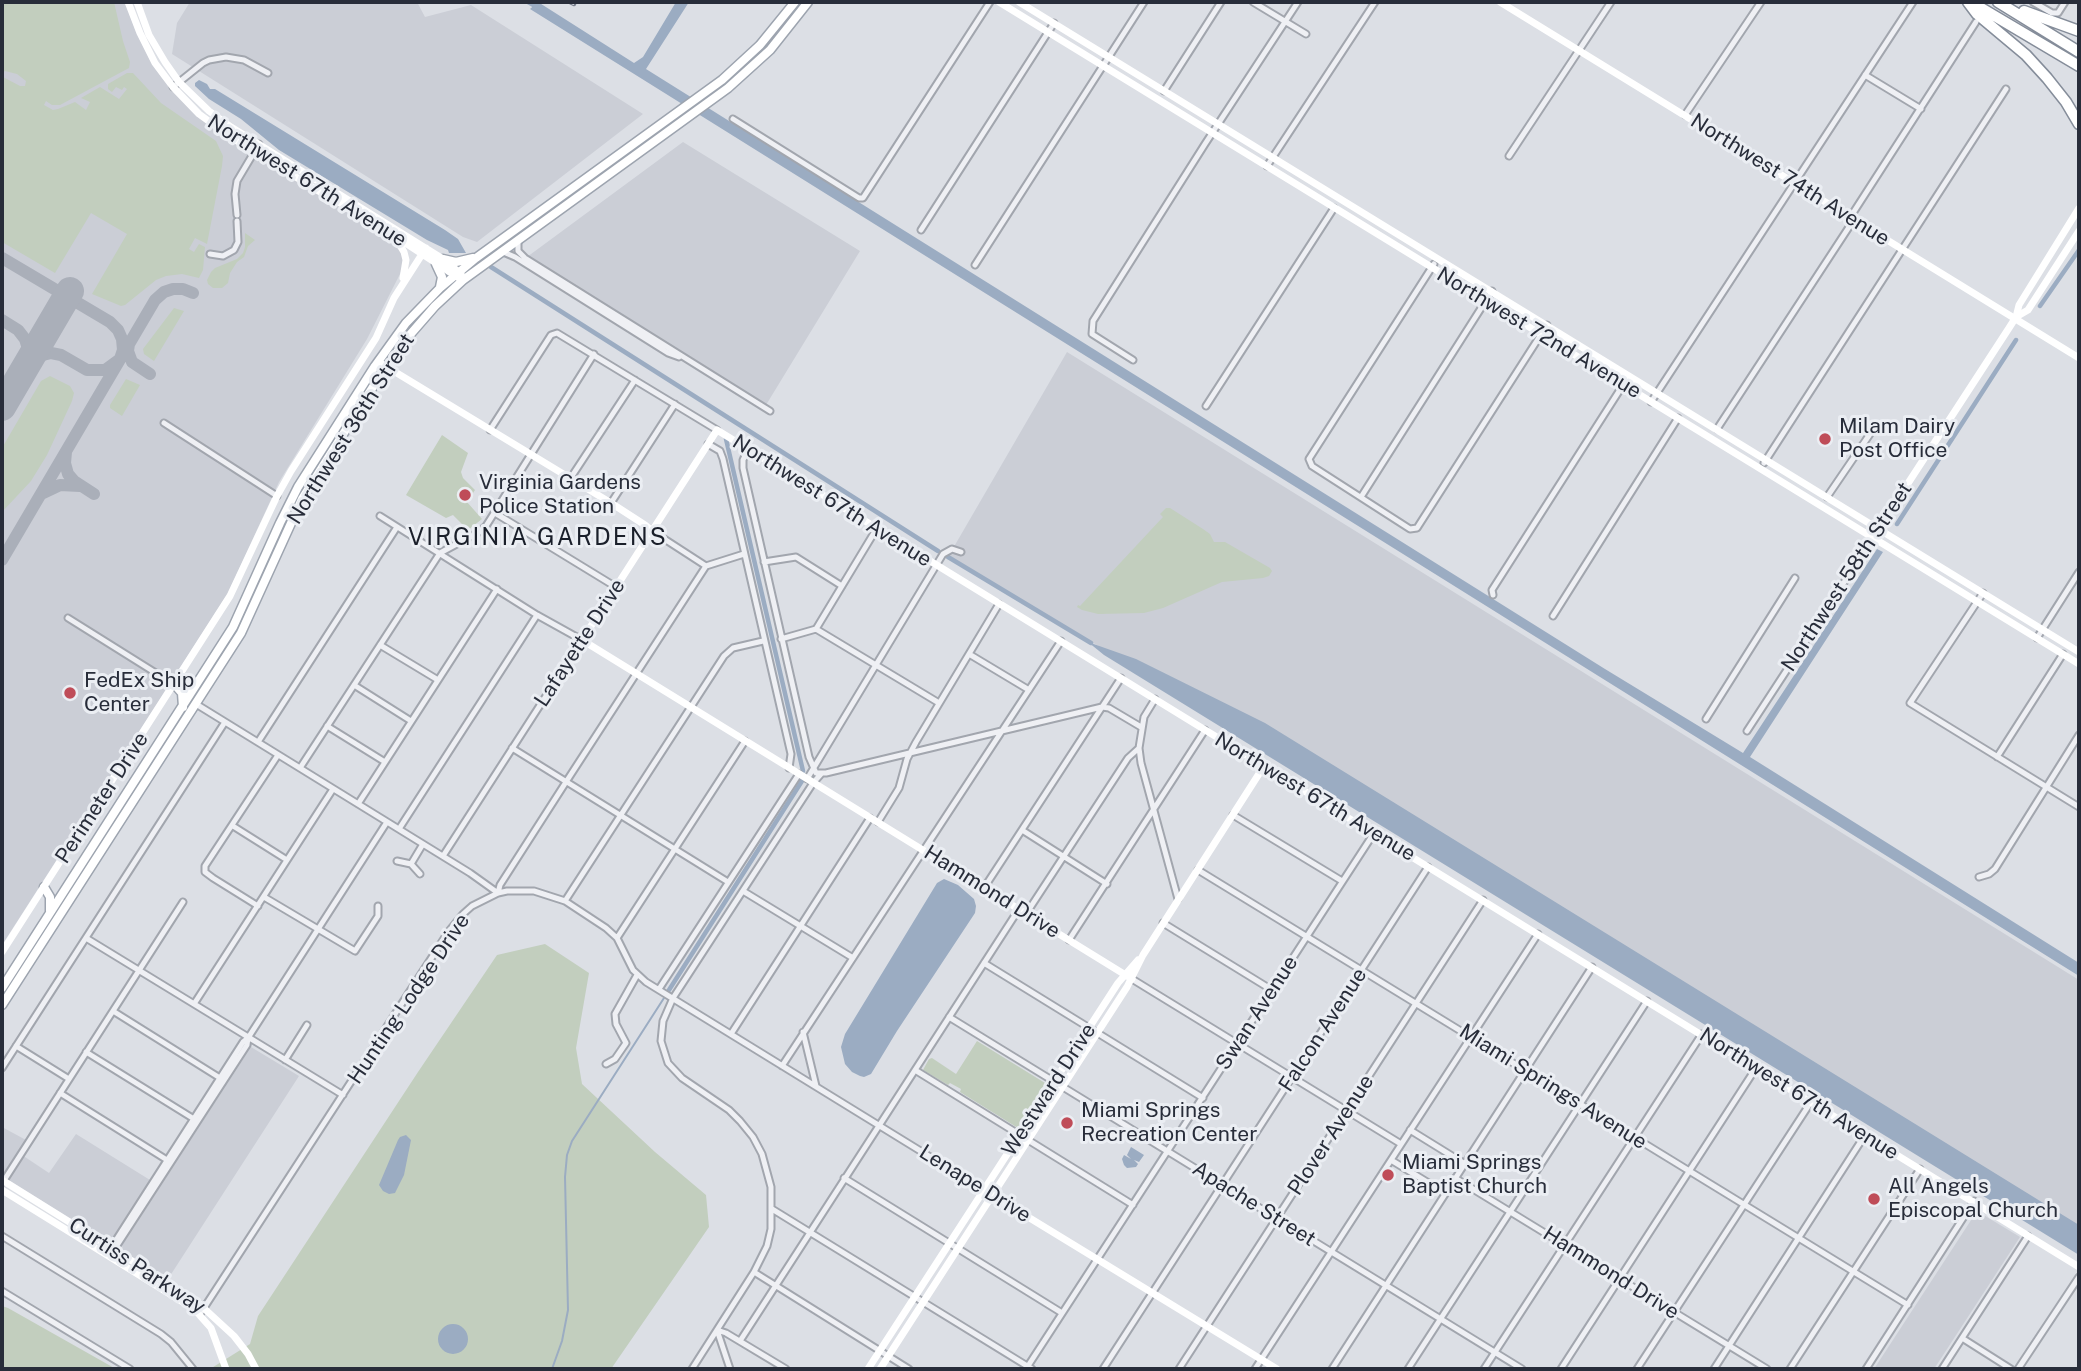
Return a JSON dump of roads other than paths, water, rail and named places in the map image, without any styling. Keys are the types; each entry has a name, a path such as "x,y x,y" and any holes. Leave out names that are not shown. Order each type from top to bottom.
{"highway":[{"path":"1969,2 2079,63"},
{"path":"1969,2 1977,14 2026,55 2047,78 2079,124"},
{"path":"1984,2 2079,63"},
{"path":"1998,2 2079,49"},
{"path":"2008,2 2079,49"},
{"path":"2024,11 2079,31"}],"main road":[{"name":"Northwest 36th Street","path":"2,988 66,888 196,704 246,614 310,477 383,364 406,323 456,273 722,80 760,45 795,2"},
{"name":"Northwest 36th Street","path":"383,364 424,317 464,279 750,69 808,2"},
{"path":"440,288 439,261 456,262 476,258"},
{"name":"Northwest 36th Street","path":"2,1005 68,902 183,708 246,614"},
{"path":"175,685 187,688 198,684"},
{"path":"175,685 182,693 183,708"},
{"path":"44,887 52,910 68,902 66,888"},
{"path":"22,957 23,972"}],"street":[{"name":"Northwest 67th Avenue","path":"128,2 147,48 176,84 257,148 424,251"},
{"name":"Northwest 67th Avenue","path":"137,2 153,41 176,84"},
{"path":"733,119 863,198 990,2"},
{"name":"Northwest 72nd Avenue","path":"999,2 2079,664"},
{"name":"Northwest 72nd Avenue","path":"1019,2 2079,652"},
{"path":"975,265 1144,2"},
{"path":"1165,104 1164,90 1221,2"},
{"path":"1254,2 1306,34"},
{"path":"1133,360 1092,334 1093,321 1298,2"},
{"path":"1267,166 1375,2"},
{"name":"Northwest 74th Avenue","path":"1500,2 2079,358"},
{"path":"1508,156 1611,2"},
{"path":"1685,115 1761,2"},
{"path":"1651,402 1913,2"},
{"path":"2033,2 2052,13 2058,13 2066,2"},
{"path":"1717,429 1851,225 1853,213 1976,22"},
{"path":"921,230 1054,23"},
{"path":"176,84 203,62 226,57 244,60 268,73"},
{"path":"1866,75 1920,109"},
{"path":"1760,469 2006,89"},
{"name":"Northwest 67th Avenue","path":"257,148 424,251 464,279"},
{"path":"209,254 227,256 238,242 235,194 237,181 257,148"},
{"path":"1206,406 1334,208"},
{"name":"Northwest 58th Street","path":"1747,731 2016,317 2019,305 2079,208"},
{"path":"1357,222 1363,222 1369,217"},
{"name":"Northwest 58th Street","path":"2016,317 2028,310 2079,231"},
{"path":"393,234 406,260 399,289"},
{"path":"518,239 518,251 525,258 770,411"},
{"name":"Northwest 67th Avenue","path":"368,352 399,289 424,251"},
{"path":"501,251 515,257 668,353 682,358"},
{"path":"1437,258 1309,459 1312,466 1410,529 1418,528 1547,326"},
{"path":"1361,497 1492,291"},
{"name":"Northwest 67th Avenue","path":"490,430 551,335 562,334 2079,1267"},
{"name":"Perimeter Drive","path":"2,952 230,596 290,471 368,352"},
{"path":"300,768 440,553 483,530 594,354"},
{"path":"383,364 611,503 706,566"},
{"path":"570,479 635,380"},
{"path":"1493,594 1492,590 1623,385"},
{"path":"611,503 675,404"},
{"path":"1553,616 1678,418"},
{"path":"164,423 277,496"},
{"name":"Lafayette Drive","path":"443,856 717,430"},
{"path":"1827,498 1870,434"},
{"path":"708,444 722,455 791,754 789,768"},
{"path":"748,449 743,468 781,639 809,757 814,769 821,774"},
{"path":"495,513 616,587"},
{"path":"380,516 537,615 582,640"},
{"path":"258,742 397,527"},
{"path":"781,639 816,629 877,528"},
{"path":"692,1369 754,1272 767,1246 771,1229 771,1187 768,1169 753,1137 729,1110 682,1078 668,1063 662,1029 667,1010 810,781 820,758 936,565 948,550 961,552"},
{"path":"196,704 498,892 706,566 744,554"},
{"path":"764,562 796,557 842,586"},
{"path":"2037,638 2079,572"},
{"path":"1706,719 1795,578"},
{"path":"358,804 497,589"},
{"path":"1983,593 1910,703 2079,807"},
{"path":"732,1034 800,926 899,788 907,759 999,604"},
{"path":"399,829 537,615"},
{"path":"68,618 175,685"},
{"path":"816,629 939,703"},
{"name":"Hammond Drive","path":"582,640 1401,1144"},
{"path":"565,901 729,651 764,640"},
{"path":"782,1066 1061,641"},
{"path":"380,645 438,680"},
{"path":"969,654 1029,690"},
{"path":"1997,757 2063,654"},
{"path":"984,888 1121,678"},
{"path":"354,685 411,721"},
{"path":"1155,699 1144,717 1139,748 1178,900"},
{"path":"810,781 821,774 1102,708 1109,708 1141,727"},
{"path":"2,1068 225,723"},
{"path":"327,726 384,762"},
{"path":"1069,940 1205,730"},
{"path":"1979,877 1995,869 2079,736"},
{"path":"617,938 745,741"},
{"path":"512,748 728,881"},
{"path":"740,1341 984,963 1064,856 1128,758 1139,748"},
{"path":"258,906 205,872 205,866 278,755"},
{"path":"809,757 815,760 820,758"},
{"name":"Westward Drive","path":"868,1369 1089,1028 1143,954 1264,766"},
{"path":"659,989 799,774"},
{"path":"194,1004 333,789"},
{"path":"1233,815 1342,881"},
{"path":"111,1251 387,822"},
{"path":"233,826 287,860"},
{"path":"1022,830 1107,884"},
{"name":"Swan Avenue","path":"1029,1368 1374,832"},
{"path":"411,864 423,844"},
{"path":"397,860 411,864 420,874"},
{"name":"Falcon Avenue","path":"1103,1369 1428,866"},
{"name":"Miami Springs Avenue","path":"1198,870 1908,1305"},
{"name":"Hunting Lodge Drive","path":"202,1311 456,922 472,906 498,892 517,890 534,891 565,901 606,928 617,938 637,975 673,998"},
{"path":"743,891 853,958"},
{"path":"264,897 355,951 378,915 378,906"},
{"name":"Plover Avenue","path":"1180,1369 1483,900"},
{"path":"2,1184 183,902"},
{"path":"1163,923 1272,990"},
{"path":"1255,1369 1538,934"},
{"path":"86,938 343,1095"},
{"path":"984,963 1203,1098"},
{"path":"1332,1369 1592,967"},
{"path":"606,1064 615,1059 626,1043 616,1024 615,1014 637,975"},
{"name":"Westward Drive","path":"880,1369 1097,1033 1128,976"},
{"name":"Lenape Drive","path":"673,998 1277,1369"},
{"path":"1408,1369 1647,1001"},
{"path":"113,1011 222,1079"},
{"name":"Apache Street","path":"949,1017 1522,1369"},
{"path":"285,1060 307,1025"},
{"path":"803,1032 816,1086"},
{"path":"1485,1369 1702,1034"},
{"path":"16,1046 69,1079"},
{"path":"86,1052 196,1120"},
{"path":"1561,1369 1756,1068"},
{"path":"915,1070 1133,1205"},
{"path":"60,1093 169,1161"},
{"path":"1637,1369 1811,1102"},
{"path":"1410,1130 1465,1164"},
{"path":"1714,1369 1865,1135"},
{"path":"1391,1160 1445,1193"},
{"path":"1790,1369 1920,1169"},
{"path":"844,1178 1062,1313"},
{"name":"Hammond Drive","path":"1455,1178 1767,1369"},
{"name":"Curtiss Parkway","path":"2,1184 111,1251 187,1304 202,1311 234,1336 256,1369"},
{"path":"1866,1369 1974,1201"},
{"path":"772,1209 1029,1368"},
{"path":"2,1236 161,1334 193,1369"},
{"path":"1942,1369 2028,1236"},
{"path":"754,1272 909,1369"},
{"path":"2018,1369 2079,1277"},
{"path":"2,1291 130,1369"},
{"name":"Curtiss Parkway","path":"202,1311 215,1336 226,1369"},
{"path":"717,1330 786,1369"},
{"path":"717,1330 730,1369"},
{"path":"1962,1338 2011,1369"}],"water":[{"path":"538,2 634,63 643,57 676,2 689,2 646,69 1743,753 1877,549 1883,552 1750,757 2079,963 2079,976 530,9"},
{"path":"199,80 445,230 458,239 466,253 449,253 279,150 241,119 209,99 195,86"},
{"path":"1088,642 1136,659 1265,723 2079,1225 2079,1255 1104,655"},
{"path":"944,879 958,885 974,899 975,913 871,1074 860,1076 845,1064 841,1047 845,1034 937,883"},
{"path":"406,1135 411,1140 404,1175 395,1193 389,1194 379,1185 398,1140"},
{"path":"1131,1147 1144,1155 1139,1162 1134,1160 1138,1164 1136,1167 1127,1168 1122,1159 1124,1155 1131,1159 1127,1155"},
{"path":"453,1324 464,1328 468,1339 464,1350 453,1354 442,1350 438,1339 442,1328"}],"waterway":[{"path":"528,2 537,7"},
{"path":"2040,306 2079,250"},
{"path":"491,267 938,551"},
{"path":"1897,524 2016,340"},
{"path":"726,439 803,771"},
{"path":"948,557 1091,643"},
{"path":"669,990 802,781"},
{"path":"552,1369 562,1341 568,1310 565,1177 567,1155 572,1141 664,998"}],"railway":[{"path":"570,2 574,4"}],"place":[{"name":"Milam Dairy Post Office","path":"1825,439"},
{"name":"Virginia Gardens Police Station","path":"465,495"},
{"name":"FedEx Ship Center","path":"70,693"},
{"name":"Miami Springs Recreation Center","path":"1067,1123"},
{"name":"Miami Springs Baptist Church","path":"1388,1175"},
{"name":"All Angels Episcopal Church","path":"1874,1199"}],"district":[{"name":"VIRGINIA GARDENS","path":"538,538"}]}
